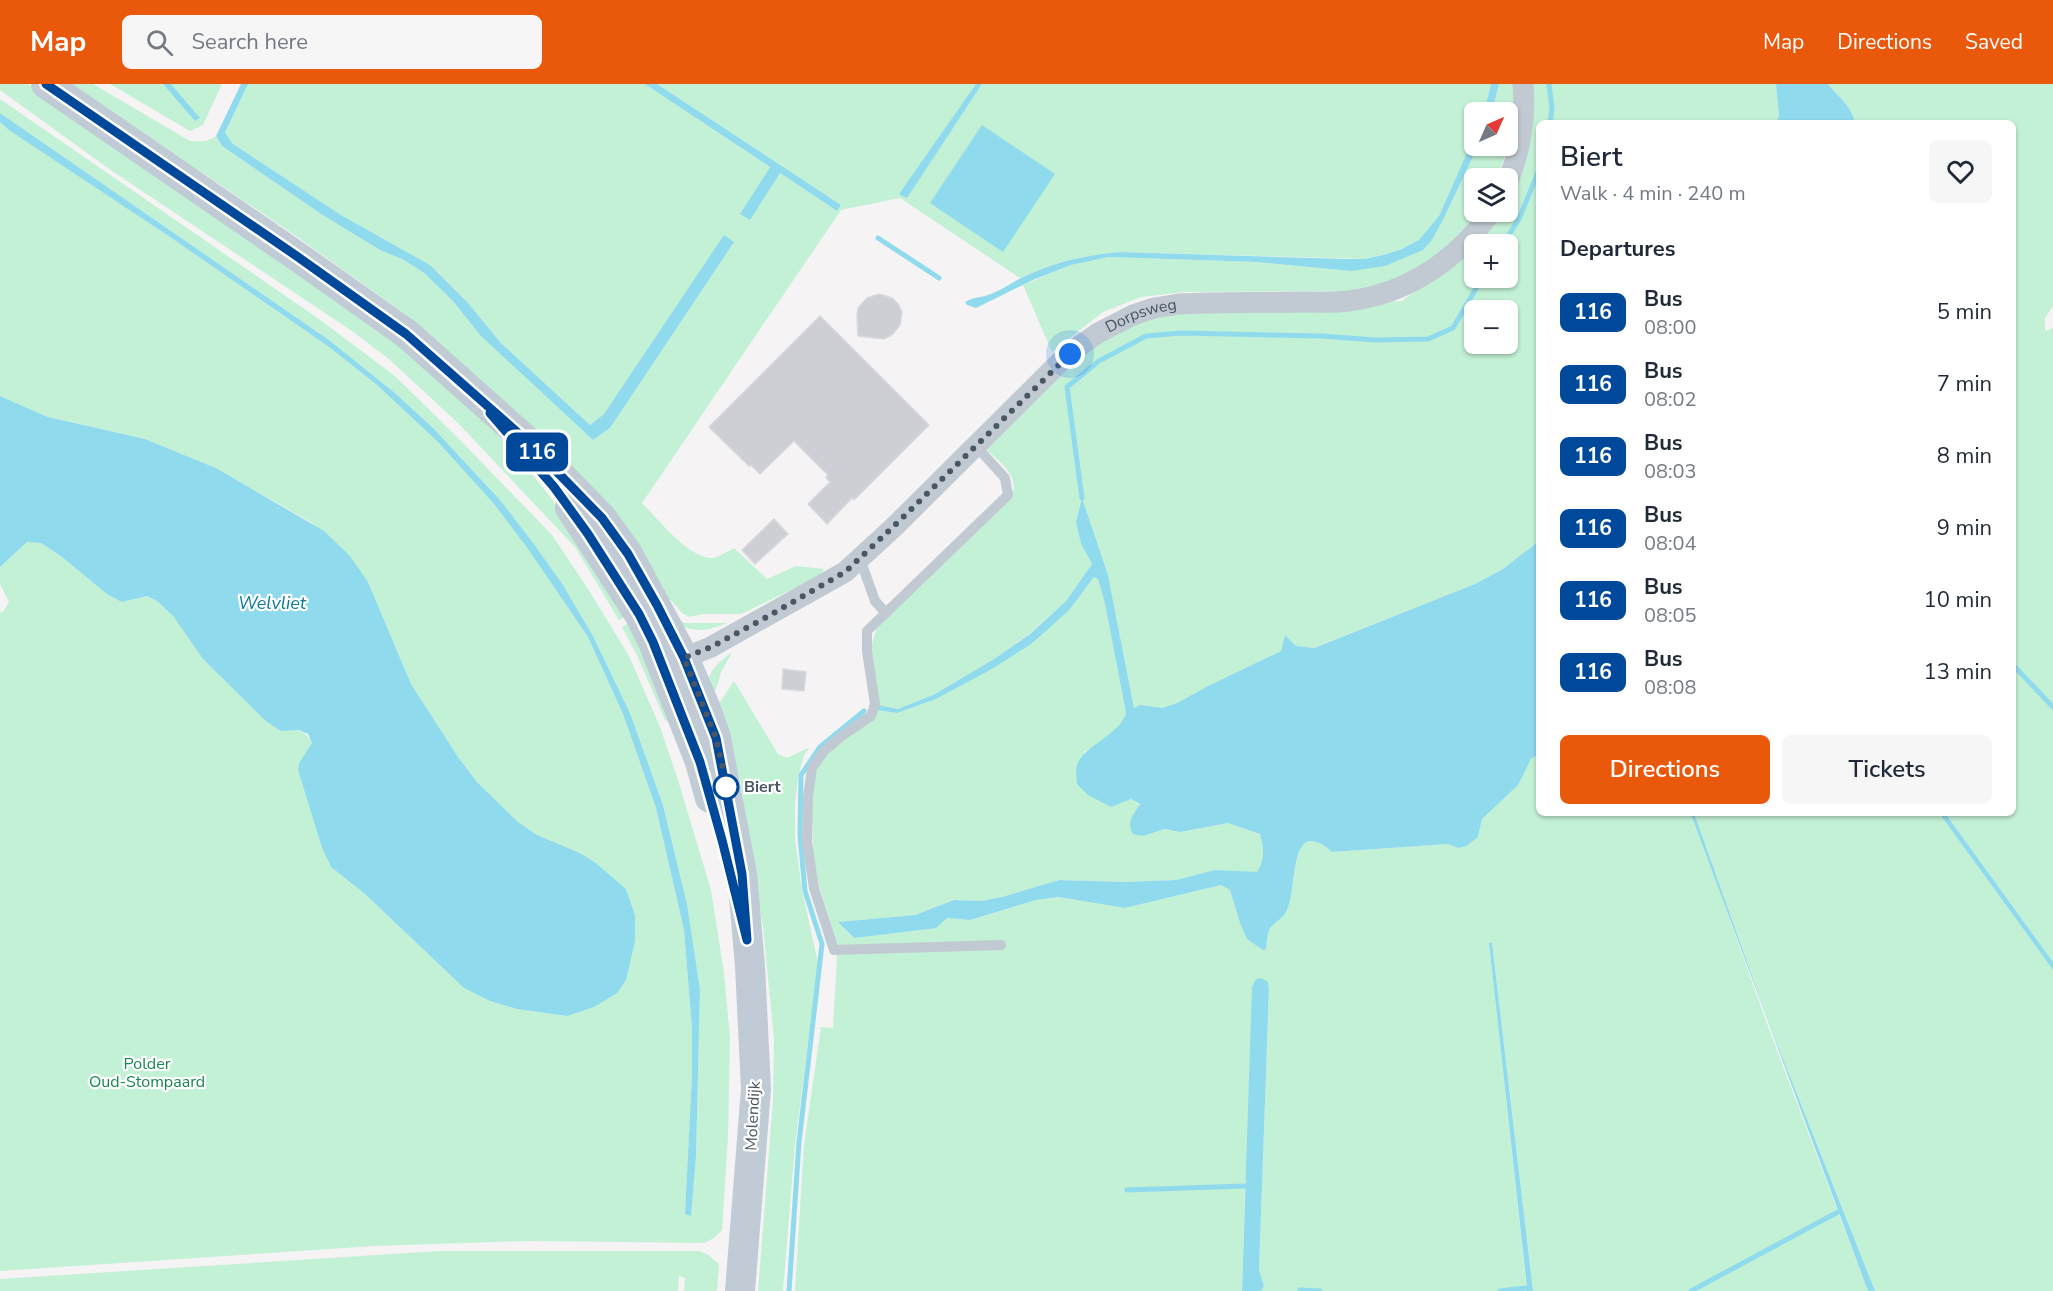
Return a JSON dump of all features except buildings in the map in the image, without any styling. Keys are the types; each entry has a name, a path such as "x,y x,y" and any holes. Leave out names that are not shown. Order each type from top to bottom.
{"main road":[{"name":"Molendijk","path":"46,84 298,257 406,334 443,365 479,399 554,487 674,662 722,840 747,940 750,966 756,1089 740,1291"}],"street":[{"path":"1513,168 1525,98 1523,84"},
{"name":"Dorpsweg","path":"674,662 711,647 845,572 1059,363 1098,333 1133,315 1154,308 1179,304 1347,301 1376,296 1417,280 1439,266 1474,234 1483,222"}],"lane":[{"path":"976,446 1005,478 1008,495 867,631 867,651 875,704 871,716 836,740 824,751 812,768 808,797 807,842 814,888 834,950 1001,945"},
{"path":"860,559 875,601 886,613"}],"green space":[{"path":"0,84 28,84 384,330 492,428 541,485 561,511 629,615 619,620 575,547 458,423 389,359 352,331 112,171 0,90"},
{"path":"61,84 93,84 190,141 204,141 216,136 222,146 321,214 380,250 404,260 424,273 452,300 482,336 593,440 610,428 734,242 604,414 590,425 501,343 468,303 430,265 341,215 233,144 225,134 248,84 645,84 770,167 741,213 780,173 837,211 841,205 657,84 976,84 939,139 906,198 982,84 1491,84 1486,102 1464,102 1464,156 1466,156 1439,216 1430,230 1413,245 1365,259 1120,252 1068,260 1020,278 900,198 841,210 642,503 674,537 704,557 713,558 734,548 767,579 796,566 824,569 820,576 741,614 702,614 690,617 682,613 671,600 661,601 439,344 401,311 293,234 203,173 165,153"},
{"path":"110,84 163,84 196,121 199,117 171,84 222,84 203,125 190,131"},
{"path":"1499,84 1515,84 1516,102 1494,102"},
{"path":"1531,84 1776,84 1779,116 1777,120 1536,120 1536,543 1503,569 1475,584 1313,648 1296,646 1285,635 1281,651 1177,703 1162,708 1134,708 1108,575 1082,499 1076,522 1081,544 1092,564 1066,601 1029,634 994,659 935,694 898,709 878,705 871,648 876,630 904,598 1014,489 1008,471 985,448 1083,352 1140,320 1187,313 1402,301 1429,280 1464,246 1464,288 1518,288 1518,234 1476,234 1488,222 1518,222 1518,168 1516,168"},
{"path":"1828,84 2053,84 2053,306 2045,318 2045,331 2053,328 2053,962 1947,816 2016,816 2016,120 1854,120 1848,107"},
{"name":"Polder Oud-Stompaard","path":"0,99 319,319 395,376 552,535 590,592 629,656 660,727 711,890 724,973 730,1038 728,1135 722,1230 714,1238 704,1243 529,1241 374,1246 0,1271 0,612 3,612 9,602 0,584 0,567 27,542 41,543 62,557 108,595 123,602 147,596 157,601 173,616 203,659 281,731 296,730 306,735 312,743 299,763 298,770 322,848 331,867 365,894 464,988 490,1001 517,1009 567,1016 635,941 635,915 626,889 596,863 580,853 537,835 518,822 477,782 411,684 368,582 312,523 216,468 145,439 48,417 0,396 0,122 329,347 377,385 438,442 494,504 588,637 623,714 656,808 684,930 692,1029 685,1214 691,1215 696,1157 700,989 687,904 663,805 630,713 593,636 563,585 500,500 434,429 395,393 329,340 0,113"},
{"path":"1473,156 1505,156 1500,168 1468,168"},
{"path":"1464,176 1464,222 1470,222 1438,256 1406,276 1347,291 1185,292 1141,297 1103,312 1052,352 1023,285 1071,265 1109,257 1256,262 1351,271 1432,240"},
{"path":"1094,577 1098,579 1126,713 1114,730 1084,752 1111,807 1131,799 1140,805 1134,813 1143,836 1165,829 1180,832 1228,823 1260,834 1263,854 1257,873 1215,870 1176,880 1125,882 1059,880 981,901 954,900 915,915 839,922 853,938 947,918 970,920 1036,900 1059,897 1125,908 1221,885 1230,890 1240,923 1266,949 1270,929 1287,910 1301,847 1308,842 1318,842 1332,852 1448,844 1458,848 1478,837 1482,819 1536,756 1536,816 1693,816 1766,1021 1868,1291 1533,1291 1492,943 1489,943 1527,1291 1261,1291 1264,1286 1259,1270 1268,982 1245,1186 1242,1291 795,1291 804,1145 821,1027 833,1028 837,958 813,853 812,809 815,775 822,759 877,710 897,713 936,699 992,669 1070,609"},
{"path":"674,617 685,623 727,623 714,628 696,630 677,624"},
{"path":"632,621 677,717 665,720 637,655 622,627"},
{"path":"732,652 721,673 711,704 709,680 711,674 718,664"},
{"path":"734,681 778,754 787,758 810,747 804,755 798,777 795,839 802,890 818,963 795,1145 783,1291 758,1291 773,1100 774,1039 763,927 741,783 716,708"},
{"path":"1695,816 1941,816 2053,970 2053,1291 1875,1291 1768,1021"},
{"path":"440,1251 699,1251 707,1254 719,1264 717,1291 684,1291 685,1278 679,1276 678,1291 0,1291 0,1279"}],"water":[{"path":"163,84 171,84 200,118 195,121"},
{"path":"241,84 248,84 225,133 233,144 341,215 430,265 468,303 501,343 590,425 604,414 724,235 734,242 610,428 593,440 481,336 452,300 424,273 404,260 380,250 321,214 222,146 216,136"},
{"path":"645,84 657,84 841,205 837,211 780,173 750,220 740,214 770,167"},
{"path":"976,84 982,84 907,198 899,194"},
{"path":"1491,84 1499,84 1494,102 1486,102"},
{"path":"1776,84 1828,84 1848,107 1854,120 1777,120 1779,116"},
{"path":"0,113 329,340 395,393 434,429 500,500 563,585 593,636 630,713 663,805 687,904 700,989 696,1157 691,1216 685,1214 692,1029 684,930 656,808 623,714 588,637 494,504 438,442 377,385 329,347 170,237 9,130 0,122"},
{"path":"982,125 1055,174 1003,252 930,203"},
{"path":"1466,156 1473,156 1468,168 1464,168 1464,176 1432,240 1423,250 1385,266 1351,271 1256,262 1109,257 1071,265 1033,280 976,308 965,302 993,293 1048,267 1107,253 1365,259 1402,249 1419,240 1439,216"},
{"name":"Welvliet","path":"0,396 48,417 145,439 216,468 324,531 350,556 368,582 411,684 477,782 518,822 537,835 580,853 596,863 626,889 635,915 635,941 626,980 617,993 594,1007 567,1016 517,1009 490,1001 464,988 365,894 331,867 322,848 298,770 299,763 312,743 308,734 299,730 281,731 267,722 203,659 173,616 157,601 147,596 122,602 108,595 62,557 41,543 27,542 0,567"},
{"path":"1082,498 1108,575 1134,708 1140,705 1162,708 1177,703 1281,651 1285,635 1296,646 1314,648 1475,584 1503,569 1536,543 1536,756 1531,759 1518,785 1482,819 1478,837 1466,846 1458,848 1448,844 1332,852 1318,842 1308,842 1301,847 1297,858 1287,910 1270,929 1266,949 1263,950 1247,939 1230,890 1221,885 1125,908 1059,897 1036,900 970,920 947,918 936,928 854,938 838,922 915,915 954,900 981,901 1002,897 1059,880 1125,882 1176,880 1215,870 1257,872 1260,867 1263,854 1260,834 1228,823 1180,832 1165,829 1143,836 1133,834 1130,822 1140,804 1131,799 1111,807 1088,795 1077,784 1076,769 1079,761 1084,754 1122,722 1126,713 1105,604 1098,579 1094,577 1070,609 1047,630 1031,644 992,669 936,699 897,713 877,710 878,705 898,709 935,694 994,659 1030,634 1066,601 1092,564 1081,544 1076,522"},
{"path":"1692,816 1695,816 1768,1021 1875,1291 1868,1291"},
{"path":"1941,816 1947,816 2053,962 2053,970"},
{"path":"1489,943 1492,943 1533,1291 1527,1291"},
{"path":"1261,978 1268,982 1269,989 1259,1270 1264,1286 1261,1291 1242,1291 1252,987 1256,979"}],"waterway":[{"path":"1549,84 1552,108 1550,120"},
{"path":"1509,234 1519,219 1536,177"},
{"path":"878,238 939,278"},
{"path":"1082,498 1067,387 1099,361 1146,336 1181,333 1321,336 1376,340 1428,339 1453,328 1476,288"},
{"path":"2016,668 2053,707"},
{"path":"789,1291 799,1142 822,944 805,891 800,835 801,775 820,747 864,711"},
{"path":"1127,1190 1245,1186"},
{"path":"1691,1291 1838,1212"},
{"path":"1500,1291 1527,1288"},
{"path":"1300,1290 1320,1291"}],"bus line":[{"name":"116","path":"46,84 406,334 526,440 602,518 628,554 657,605 684,658 716,738 742,874 747,940 700,762 653,642 639,614 588,534 554,487 490,413"}],"place":[{"name":"Biert","path":"726,787"}],"route":[{"path":"726,787 728,792 716,738 684,658 711,647 845,572 1070,354"}]}
